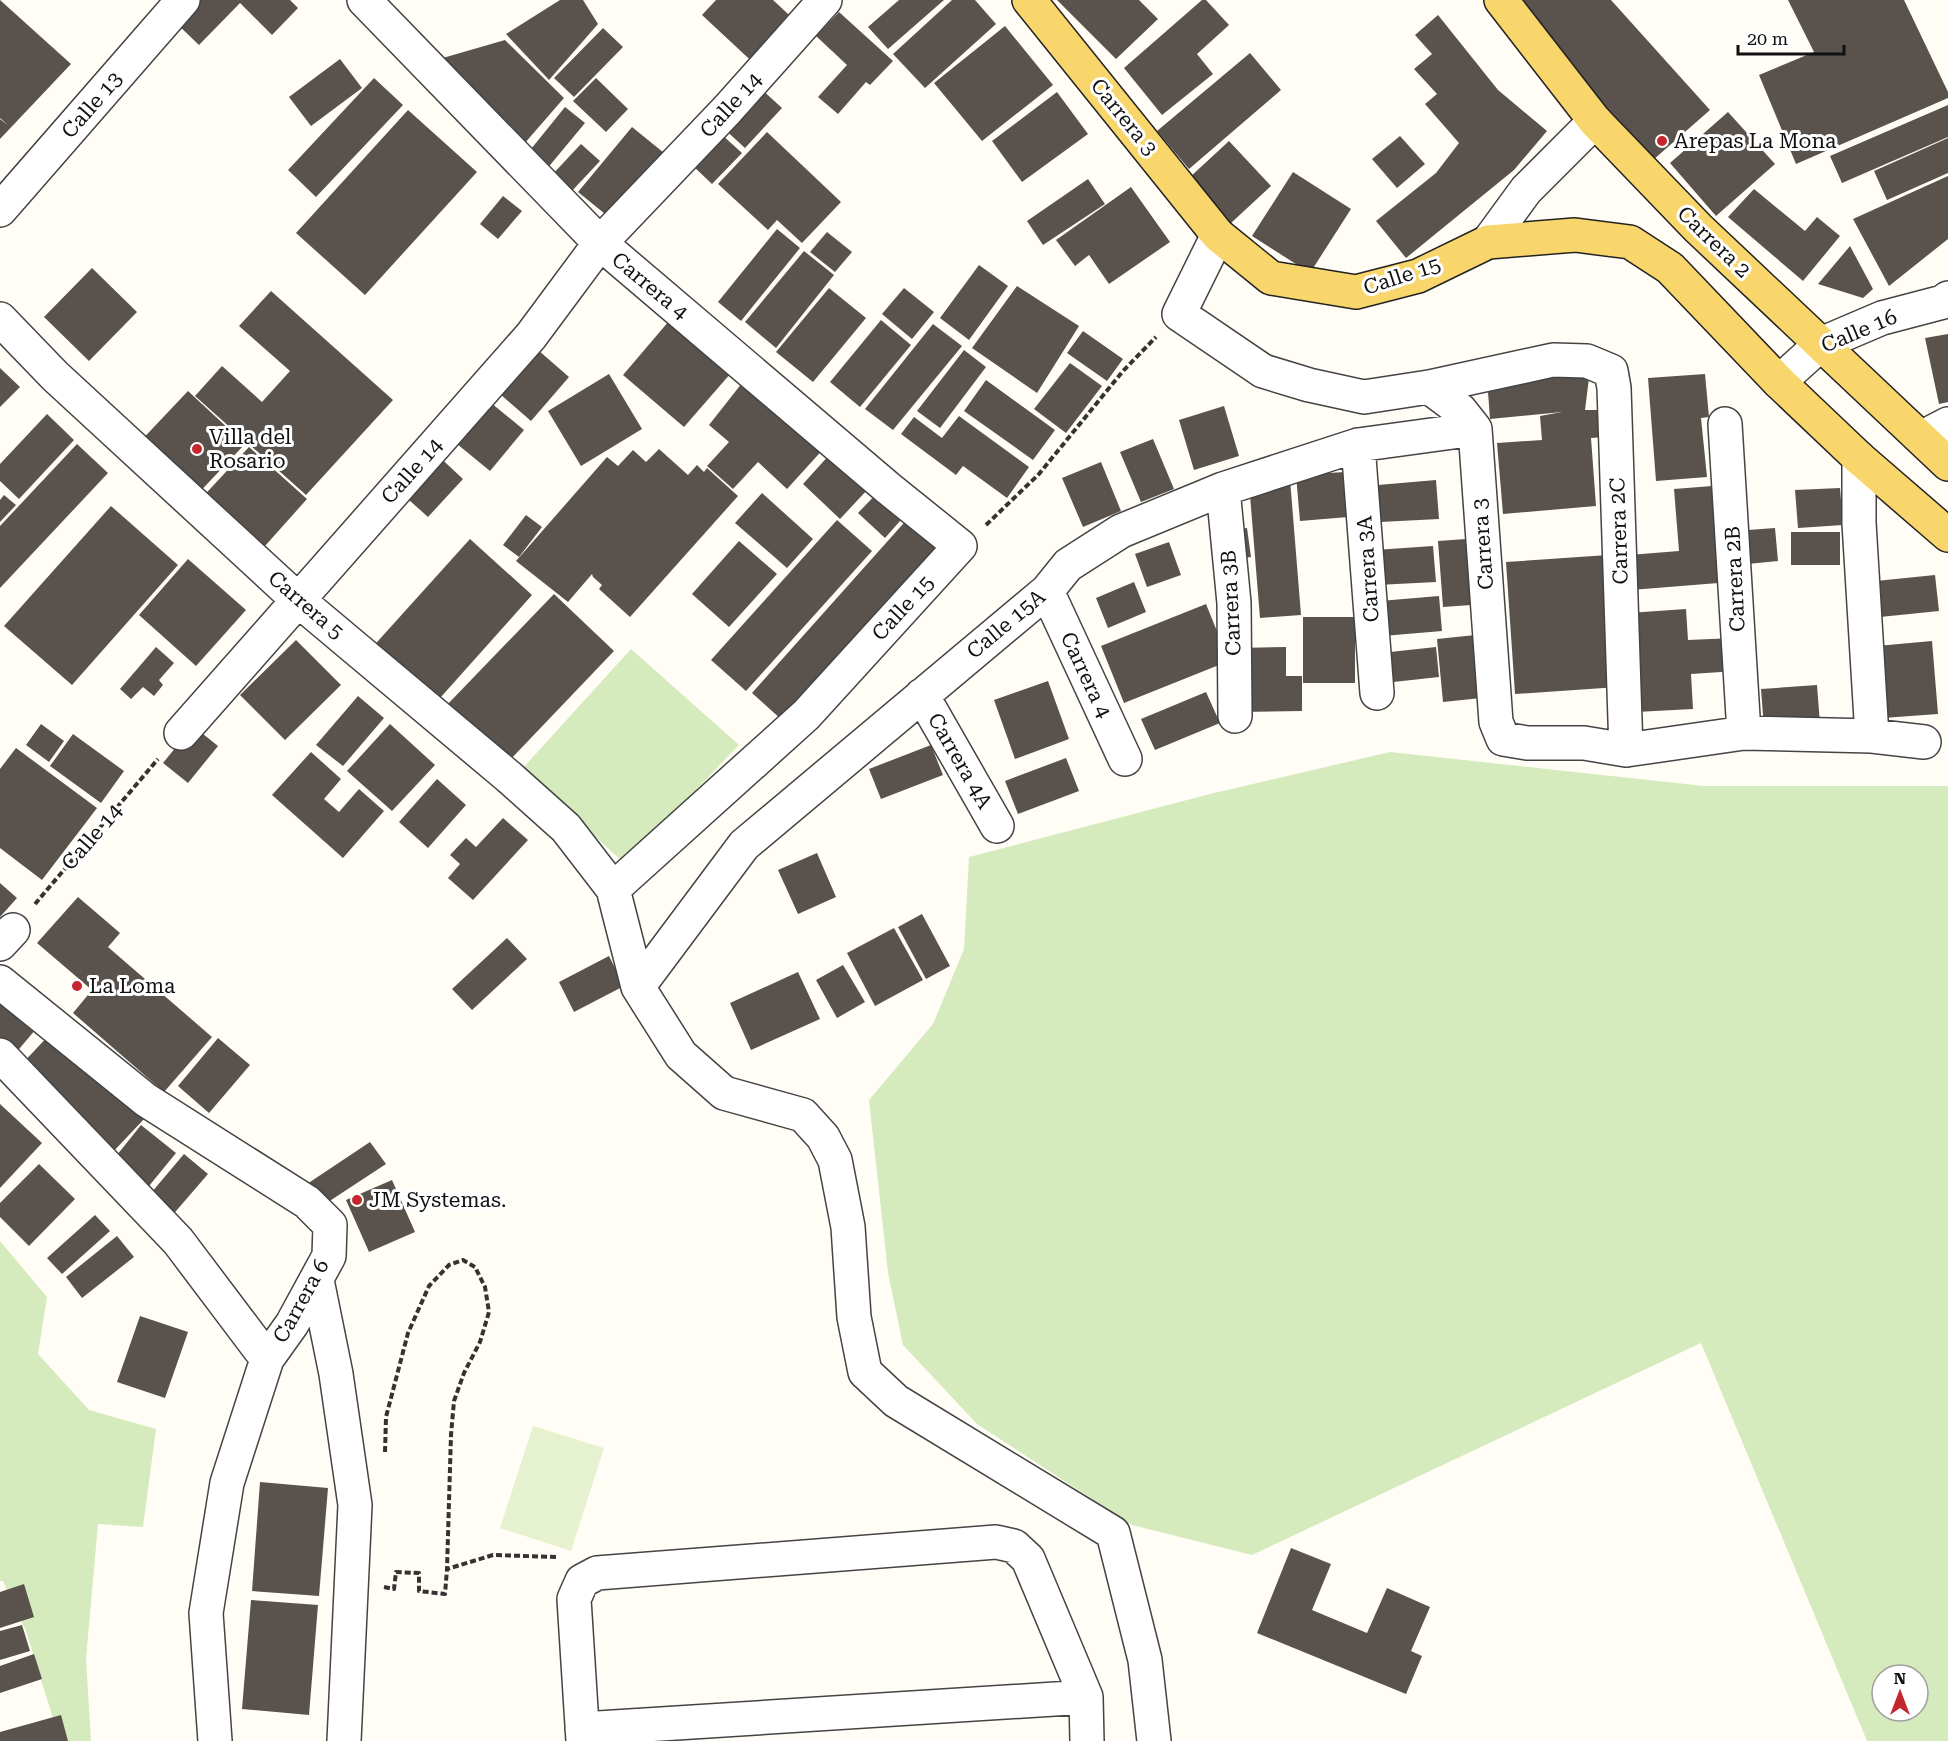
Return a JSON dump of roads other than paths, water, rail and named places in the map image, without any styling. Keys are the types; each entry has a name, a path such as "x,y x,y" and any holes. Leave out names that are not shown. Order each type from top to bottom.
{"main road":[{"name":"Carrera 3","path":"1029,0 1218,235"},
{"name":"Carrera 2","path":"1501,0 1595,121 1698,228 1821,344 1934,431 1948,464"},
{"name":"Calle 15","path":"1218,235 1271,278 1356,292 1418,276 1488,242"},
{"path":"1488,242 1575,235 1630,242 1670,268 1779,382 1859,458 1948,535"}],"street":[{"name":"Calle 13","path":"0,210 183,0"},
{"name":"Carrera 4","path":"364,0 600,243 888,488 960,546"},
{"name":"Calle 14","path":"180,733 531,336 600,243 728,110 825,0"},
{"name":"Calle 15","path":"1488,242 1526,190 1595,121"},
{"path":"1218,235 1179,314 1263,371 1297,382 1364,397 1429,387 1460,410 1475,429"},
{"name":"Calle 16","path":"1779,382 1821,344 1882,318 1943,302 1948,298"},
{"name":"Carrera 5","path":"0,319 55,376 298,600 509,777 566,828 613,889"},
{"name":"Carrera 2C","path":"1429,387 1553,360 1587,361 1611,371 1614,388 1626,750"},
{"name":"Carrera 2B","path":"1725,424 1744,733"},
{"name":"Carrera 3","path":"1475,429 1496,722 1503,739 1527,743 1584,743 1626,750"},
{"name":"Calle 15A","path":"638,987 744,845 1047,591 1068,565 1121,531 1223,489 1358,445 1475,429"},
{"name":"Carrera 3A","path":"1358,445 1377,693"},
{"path":"1859,458 1859,523 1872,736"},
{"name":"Carrera 3B","path":"1223,489 1234,603 1235,716"},
{"name":"Calle 15","path":"613,889 806,715 960,546"},
{"name":"Carrera 4","path":"1047,591 1125,759"},
{"name":"Carrera 4A","path":"922,695 997,826"},
{"path":"1626,750 1744,733 1872,736 1924,742"},
{"path":"613,889 638,987 681,1055 724,1093 803,1115 823,1137 835,1160 848,1227 854,1317 865,1372 896,1401 1113,1533 1145,1660 1154,1741"},
{"name":"Carrera 6","path":"0,982 146,1100 307,1202 330,1225 329,1256 292,1324 267,1359 227,1483 206,1613 215,1741"},
{"path":"0,1055 178,1241 267,1359"},
{"path":"317,1280 336,1374 355,1505 344,1741"},
{"path":"1086,1697 583,1735 574,1599 582,1581 597,1573 996,1542 1014,1546 1028,1559 1086,1697 1087,1741"}],"place":[{"name":"Arepas La Mona","path":"1662,141"},
{"name":"Villa del Rosario","path":"197,449"},
{"name":"La Loma","path":"77,986"},
{"name":"JM Systemas.","path":"357,1200"}]}
